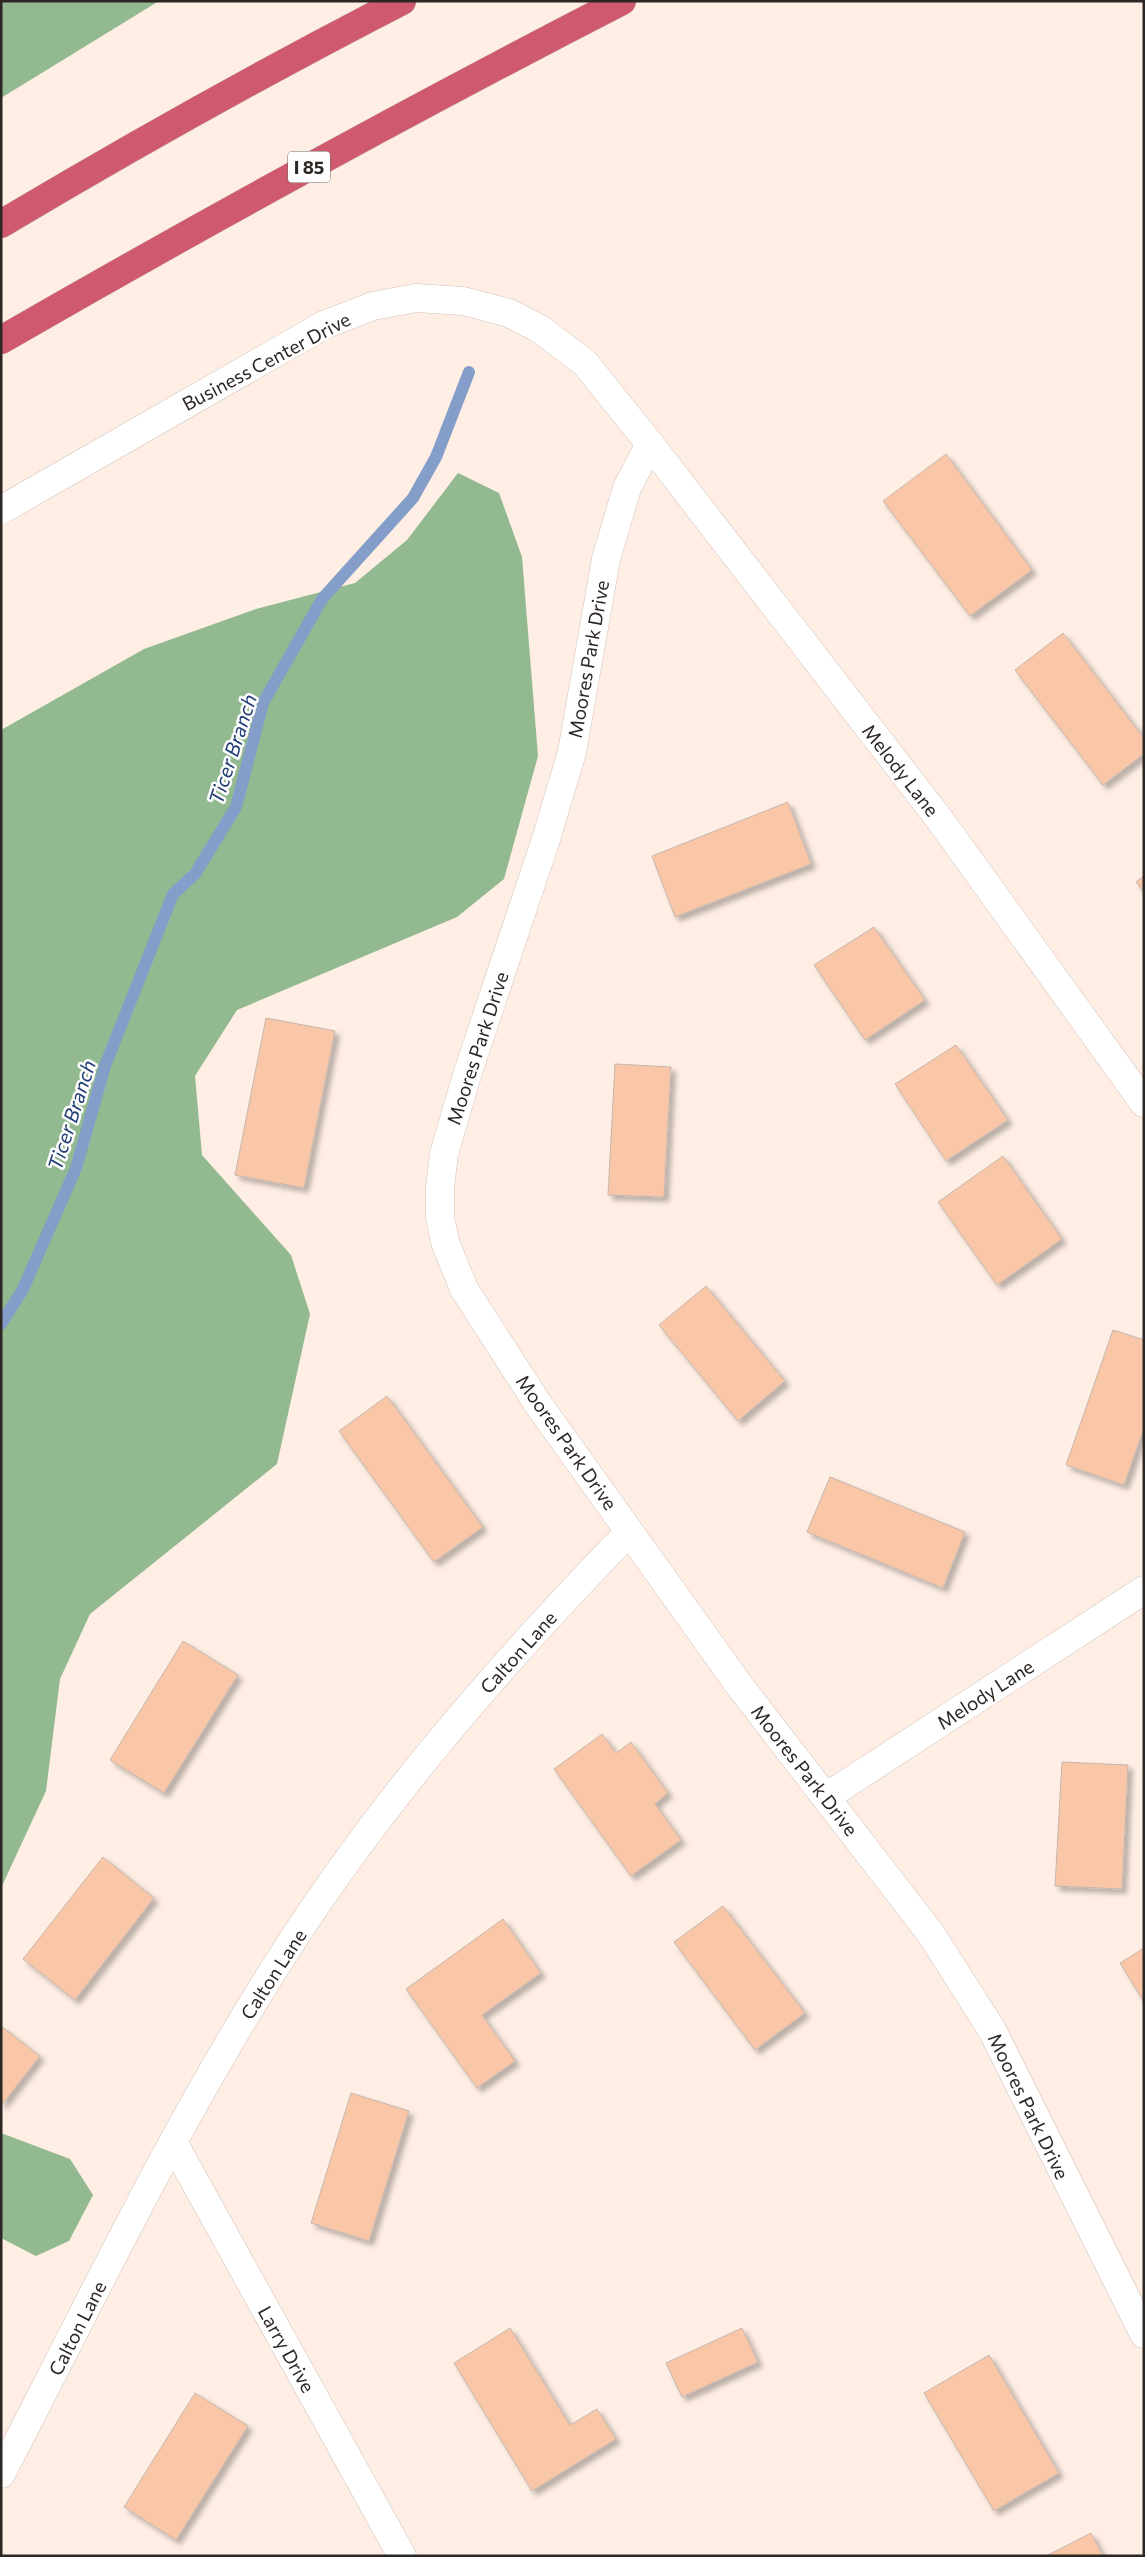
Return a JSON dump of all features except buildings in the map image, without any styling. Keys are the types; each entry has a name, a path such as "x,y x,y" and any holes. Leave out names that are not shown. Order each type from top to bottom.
{"highway":[{"path":"1,224 68,184 328,39 402,1"},
{"name":"I 85","path":"1,340 171,242 470,79 622,1"}],"street":[{"name":"Business Center Drive","path":"1,510 324,326 373,306 416,298 463,301 509,313 540,329 585,363 650,444"},
{"name":"Melody Lane","path":"650,444 940,820 1144,1102"},
{"name":"Moores Park Drive","path":"650,444 627,488 606,559 572,752 544,845 467,1075 444,1154 440,1187 440,1217 445,1242 464,1289 538,1404 739,1686 931,1934 992,2030 1144,2334"},
{"name":"Calton Lane","path":"1,2474 173,2142 215,2066 278,1963 375,1822 449,1729 572,1590 630,1532"},
{"name":"Melody Lane","path":"826,1797 1144,1590"},
{"name":"Larry Drive","path":"173,2142 402,2556"}],"green space":[{"path":"1,1 159,1 1,98"},
{"path":"458,473 499,493 522,557 538,756 504,879 457,917 237,1010 195,1076 202,1155 291,1255 310,1314 277,1464 90,1614 60,1679 46,1791 1,1888 1,730 144,649 256,609 355,583 407,540"},
{"path":"1,2133 70,2159 93,2195 69,2241 36,2256 1,2238"}],"waterway":[{"name":"Ticer Branch","path":"1,1324 23,1289 76,1168 105,1066 173,894 195,874 236,807 263,703 322,599 413,498 436,457 469,372"}]}
